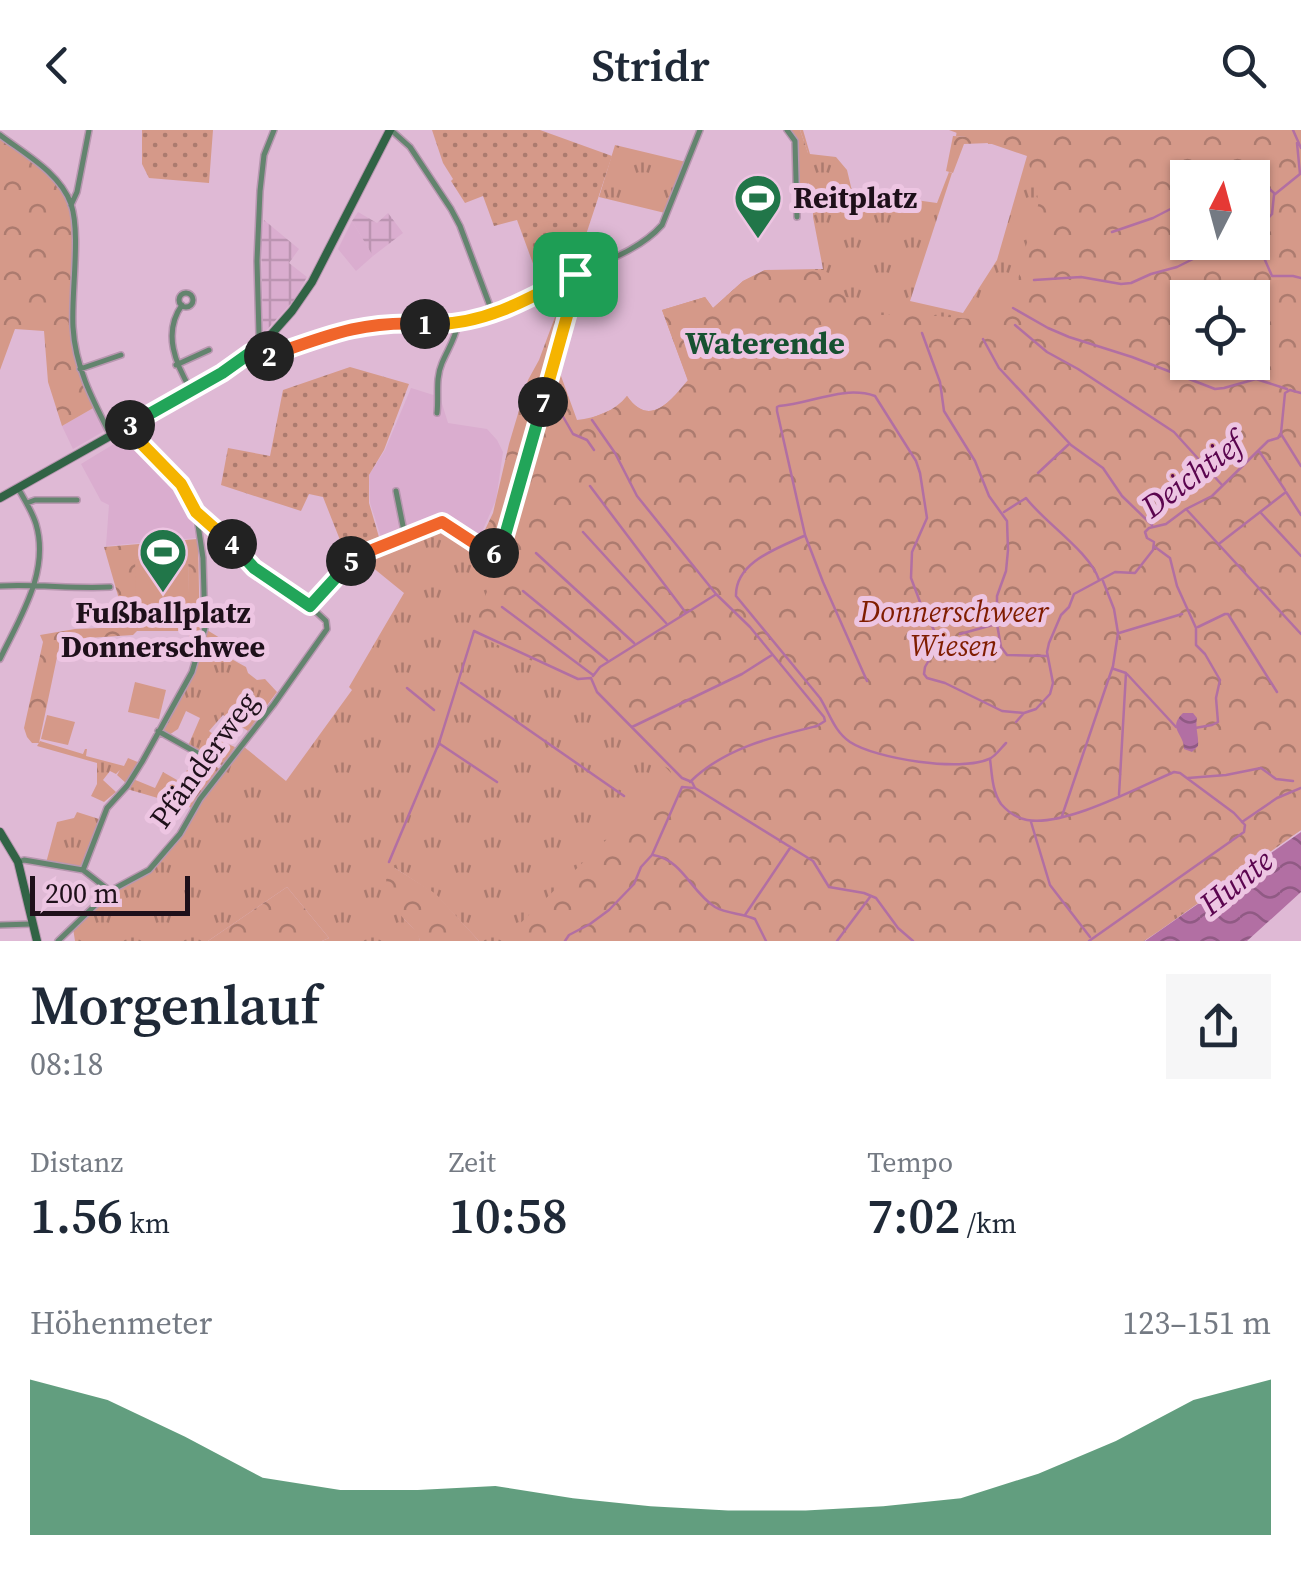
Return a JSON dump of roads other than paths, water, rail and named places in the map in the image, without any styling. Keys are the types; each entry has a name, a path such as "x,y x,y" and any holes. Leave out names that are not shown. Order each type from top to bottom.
{"main road":[{"path":"0,498 191,390 263,341 306,292 391,130"},
{"path":"0,832 18,862 37,941"}],"street":[{"path":"71,205 89,130"},
{"path":"263,341 259,335 258,292 260,191 264,155 274,130"},
{"path":"391,130 410,147 451,209 493,314"},
{"path":"250,353 259,358 269,356 363,325 458,324 493,314 621,253 653,235 662,225 700,130"},
{"path":"787,130 795,140 798,217"},
{"path":"0,135 54,177 71,205 72,323 80,369 110,436"},
{"path":"196,512 254,568 310,606 352,560 442,522 490,553 498,551 572,298 575,274"},
{"path":"182,306 174,324 172,346 176,365 191,390"},
{"path":"437,413 436,385 458,324"},
{"path":"176,365 209,350"},
{"path":"80,369 121,354"},
{"path":"83,870 106,808 127,786 192,672 205,628 203,558 196,512 181,484 129,426"},
{"path":"0,659 35,584 40,547 37,528 18,488"},
{"path":"396,491 405,536"},
{"path":"27,504 35,500 77,500"},
{"path":"0,586 110,587"},
{"name":"Pfänderweg","path":"58,941 110,890 149,870 180,834 200,799 327,629 326,621 310,606"},
{"path":"158,731 215,763"},
{"path":"18,862 83,870 110,890"},
{"path":"0,924 34,924"}],"water":[{"path":"1183,713 1193,713 1197,718 1198,746 1192,752 1184,749 1176,727"},
{"name":"Hunte","path":"1301,832 1301,892 1247,941 1145,941"}],"waterway":[{"path":"1293,130 1301,148"},
{"path":"1034,280 1081,277 1131,283 1199,256 1247,248 1272,214 1274,195 1300,174 1297,143"},
{"path":"1270,189 1274,193"},
{"path":"1112,232 1170,209"},
{"path":"1265,260 1272,276 1301,278"},
{"path":"1013,308 1069,337 1215,389 1256,379 1287,389"},
{"path":"1015,325 1047,352 1174,432 1222,485"},
{"path":"922,333 940,382 944,411 975,461 989,496 1007,521 1006,571 997,596 1001,647 1007,655 1047,656"},
{"path":"983,339 999,368 1071,445 1103,468 1122,496 1152,525"},
{"name":"Deichtief","path":"1016,722 1050,694 1053,683 1049,643 1074,594 1115,572 1135,573 1153,550 1154,542 1145,532 1212,496 1268,441 1278,438 1285,393 1301,393"},
{"path":"867,681 805,535 779,406 839,394 875,396 920,473 927,518 912,552 911,578 940,641 924,674 1002,711 1024,713"},
{"path":"554,401 573,434 587,440 594,450"},
{"path":"592,420 637,496 824,717 825,721 817,726 733,752 690,782"},
{"path":"1281,434 1301,466"},
{"path":"1038,473 1069,444"},
{"path":"1259,451 1285,490"},
{"path":"590,486 686,613"},
{"path":"1220,543 1286,492 1301,515"},
{"path":"1004,512 1026,498 1077,548 1099,580"},
{"path":"1187,510 1301,634"},
{"path":"1261,513 1301,556"},
{"path":"583,532 666,623"},
{"path":"804,536 750,565 738,584 736,596 820,698 845,738 879,754 940,764 989,759 1006,743"},
{"path":"1155,547 1170,558 1177,586 1196,628 1196,645 1220,680 1216,698 1218,722 1195,728"},
{"path":"536,553 634,643"},
{"path":"1062,816 1113,666 1118,633 1103,581"},
{"path":"523,591 607,660"},
{"path":"593,676 600,667 715,595"},
{"path":"502,607 593,675"},
{"path":"1119,633 1182,614"},
{"path":"1198,627 1228,614 1277,692"},
{"path":"960,634 996,624"},
{"path":"389,862 439,743 474,631 578,679 591,678 597,692 682,778 813,861 829,887 876,898 913,941"},
{"path":"632,727 742,674 772,655"},
{"path":"1114,669 1126,673 1119,795"},
{"path":"1127,674 1176,727"},
{"path":"461,683 624,796"},
{"path":"407,688 434,710"},
{"path":"440,744 497,782"},
{"name":"Hunte","path":"990,759 998,799 1023,819 1043,821 1081,812 1174,772 1234,813 1245,825 1244,832 1089,941"},
{"path":"1188,778 1261,768 1276,779 1293,781"},
{"path":"565,941 609,910 634,884 641,867 652,855 682,787 693,788"},
{"path":"1242,822 1277,798 1301,788"},
{"path":"1031,822 1050,885 1090,937"},
{"path":"745,915 790,848"},
{"path":"653,855 672,863 715,907 755,919 766,941"},
{"path":"837,941 870,897"}],"place":[{"name":"Reitplatz","path":"758,240"},
{"name":"Fußballplatz Donnerschwee","path":"163,594"}],"district":[{"name":"Waterende","path":"765,343"}],"park label":[{"name":"Donnerschweer Wiesen","path":"954,629"}]}
